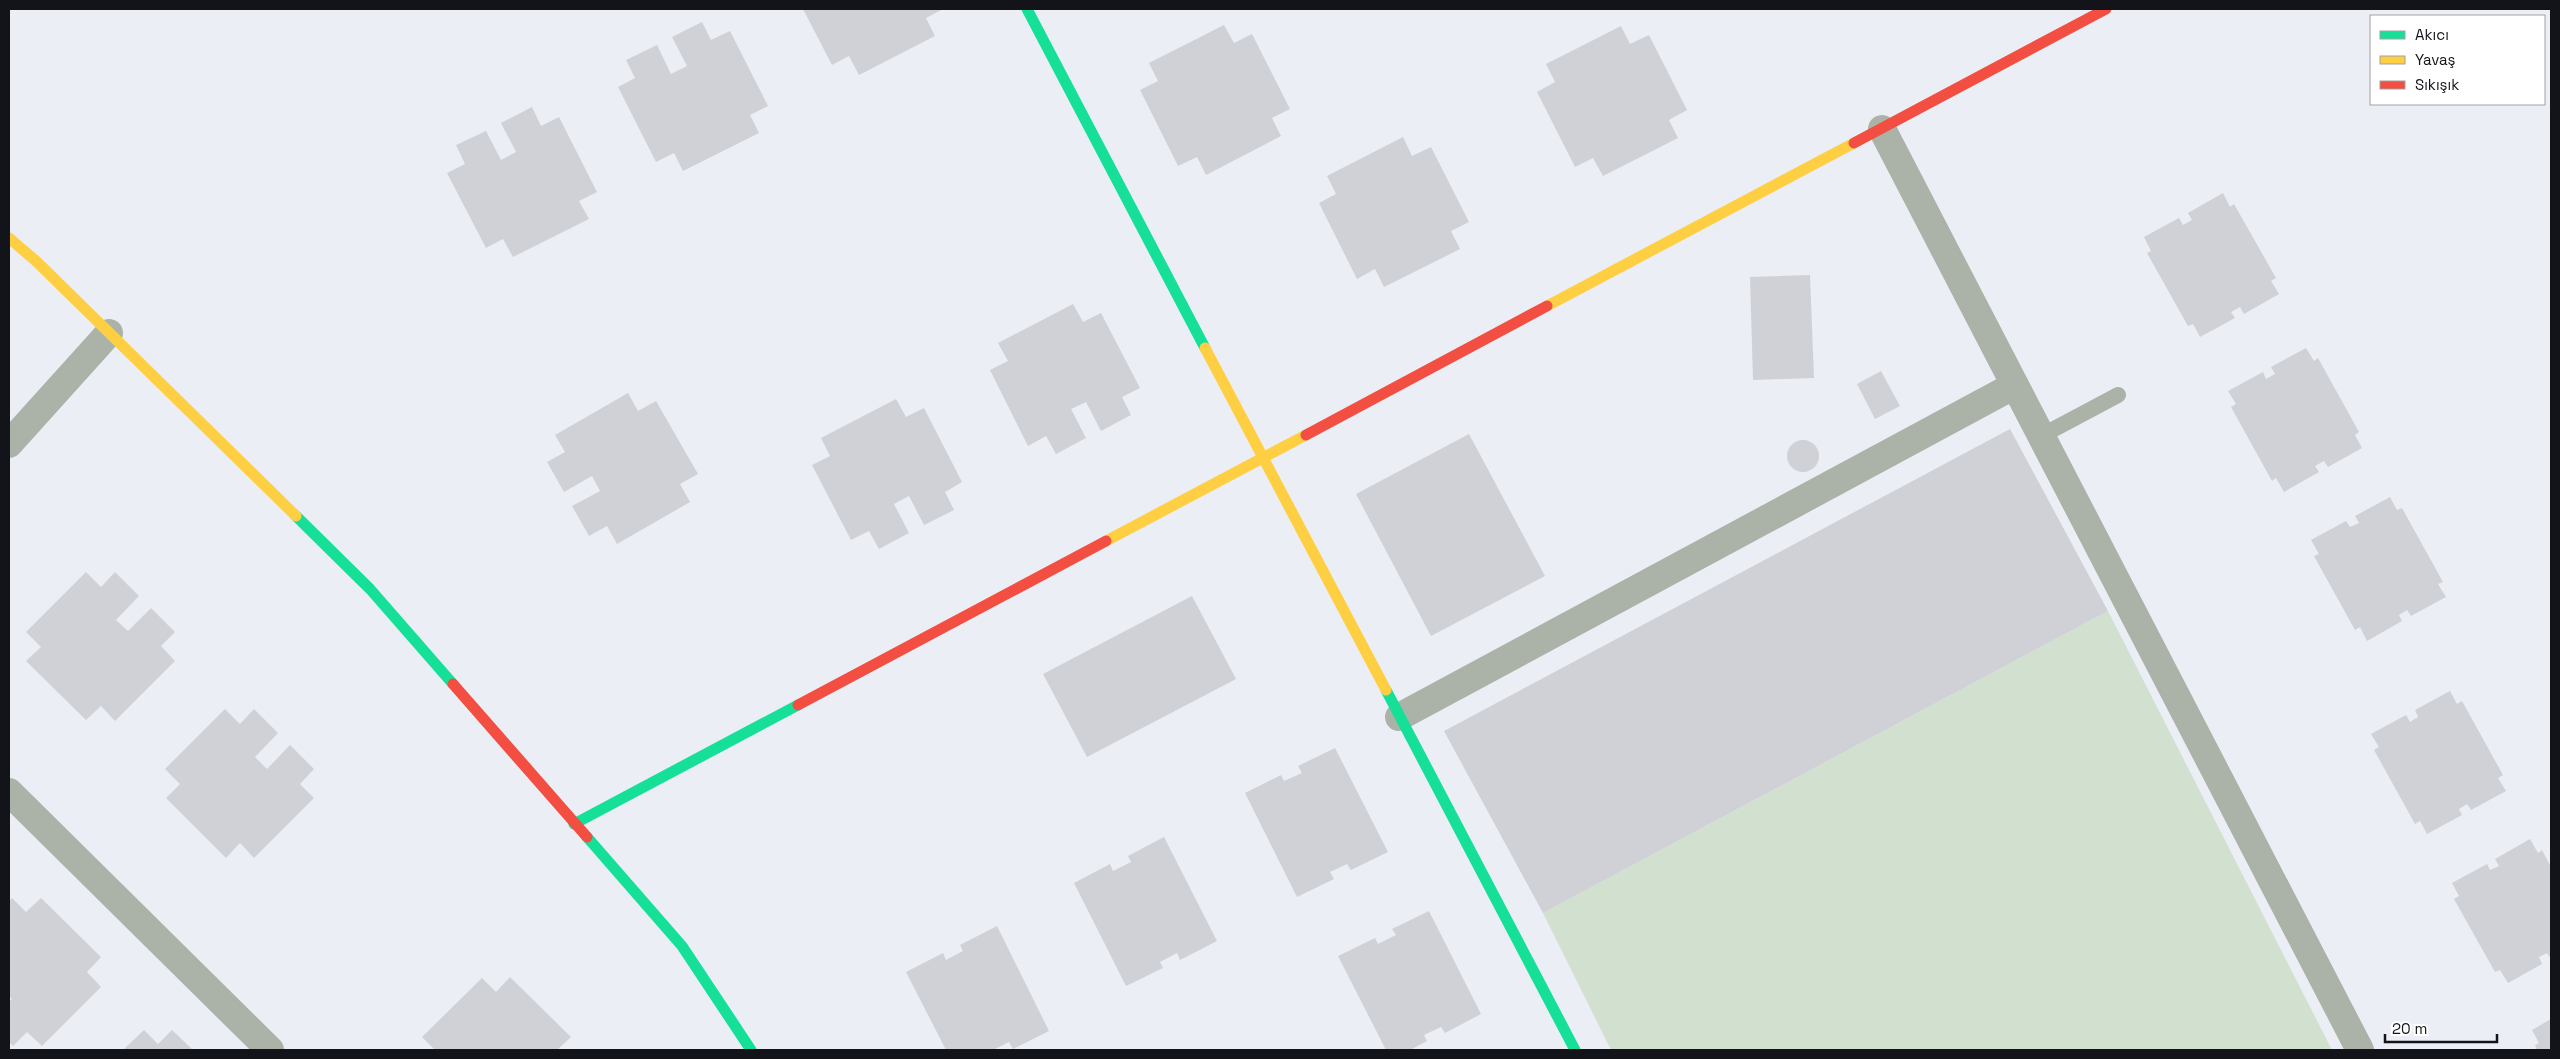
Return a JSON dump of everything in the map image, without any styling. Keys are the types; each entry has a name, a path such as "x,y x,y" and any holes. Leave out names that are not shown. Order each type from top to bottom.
{"street":[{"path":"1027,9 1575,1050"},
{"path":"574,824 2106,9"},
{"path":"1882,129 2360,1050"},
{"path":"9,238 36,261 370,589 682,946 751,1050"},
{"path":"9,444 108,332"},
{"path":"1400,717 2015,385"},
{"path":"9,792 270,1050"}],"lane":[{"path":"2041,436 2118,395"}],"green space":[{"path":"2108,611 2332,1050 1611,1050 1543,913"}],"building":[{"path":"803,9 943,9 926,18 935,36 859,75 849,56 832,65"},
{"path":"702,22 711,40 730,31 768,106 750,115 759,133 683,171 674,153 656,162 618,87 635,78 626,60 657,45 671,74 687,66 672,37"},
{"path":"1224,25 1234,43 1252,34 1290,109 1272,118 1281,136 1206,175 1197,157 1178,166 1140,90 1158,81 1149,63"},
{"path":"1621,26 1630,44 1649,35 1687,110 1669,120 1678,138 1603,176 1593,158 1575,167 1537,92 1555,82 1546,64"},
{"path":"532,107 541,126 559,117 597,192 579,201 589,219 513,257 503,239 486,248 447,173 465,164 456,145 486,131 501,160 516,152 501,123"},
{"path":"1403,137 1412,156 1431,147 1469,222 1451,231 1460,249 1384,287 1375,269 1357,279 1319,203 1336,194 1327,176"},
{"path":"2223,193 2230,207 2234,204 2276,278 2271,281 2279,294 2244,314 2240,307 2231,312 2235,318 2200,337 2193,324 2188,326 2147,253 2151,251 2144,237 2179,218 2183,225 2192,220 2188,213"},
{"path":"1810,275 1814,378 1753,380 1750,277"},
{"path":"1073,304 1083,322 1101,313 1140,388 1122,397 1131,415 1101,431 1086,402 1071,409 1086,438 1056,454 1046,436 1028,446 990,370 1008,361 998,343"},
{"path":"2306,348 2314,361 2318,358 2359,432 2355,435 2362,448 2328,467 2324,461 2315,466 2319,472 2284,492 2276,478 2272,481 2231,407 2236,404 2228,391 2263,372 2266,379 2275,374 2271,367"},
{"path":"1881,371 1900,406 1875,419 1857,384"},
{"path":"628,393 638,411 656,401 698,474 680,484 690,502 617,544 607,526 589,536 572,506 600,491 592,476 564,492 547,462 565,452 555,435"},
{"path":"896,399 906,417 924,408 962,482 945,492 954,510 924,525 909,496 894,504 909,533 879,549 869,531 851,540 812,465 830,456 821,438"},
{"path":"2010,429 2108,611 1543,913 1444,731"},
{"path":"1469,434 1545,576 1431,636 1356,494"},
{"path":"1803,440 1809,441 1814,445 1818,450 1818,462 1814,467 1809,471 1803,472 1797,471 1792,467 1788,462 1787,456 1788,450 1792,445 1797,441"},
{"path":"2390,497 2397,510 2402,508 2443,582 2438,584 2446,597 2411,616 2407,610 2399,615 2402,621 2367,641 2360,627 2355,630 2314,556 2319,554 2311,540 2346,521 2350,527 2359,523 2355,516"},
{"path":"86,572 101,587 115,572 139,596 116,620 128,631 151,608 175,632 161,646 175,661 115,721 101,706 86,720 26,661 41,647 26,632"},
{"path":"1192,596 1236,679 1087,757 1043,674"},
{"path":"2450,691 2457,704 2462,701 2503,775 2498,778 2506,791 2471,810 2467,804 2459,809 2462,815 2427,834 2420,821 2415,824 2374,750 2379,747 2371,734 2406,715 2410,722 2418,717 2415,710"},
{"path":"225,709 240,724 254,709 278,733 255,757 267,769 290,745 314,769 300,784 314,798 254,858 240,843 226,858 166,798 180,784 165,769"},
{"path":"1335,748 1388,852 1351,870 1347,864 1330,872 1334,879 1297,897 1245,793 1281,775 1284,781 1302,773 1298,766"},
{"path":"1164,837 1217,941 1180,960 1177,953 1160,962 1163,968 1126,986 1074,883 1110,864 1113,871 1131,862 1128,856"},
{"path":"2530,839 2538,853 2542,850 2551,867 2551,959 2547,953 2539,957 2542,964 2508,983 2500,970 2495,972 2454,899 2459,896 2452,883 2487,864 2490,870 2499,866 2495,859"},
{"path":"12,898 26,912 41,898 101,957 87,972 101,987 42,1046 27,1032 13,1046 9,1042 9,1002 12,999 9,996 9,901"},
{"path":"1429,911 1481,1014 1445,1033 1441,1027 1424,1035 1427,1041 1410,1050 1386,1050 1338,956 1375,938 1378,944 1396,935 1392,929"},
{"path":"997,926 1049,1031 1013,1049 1009,1042 993,1050 946,1050 906,972 943,953 946,960 963,951 960,945"},
{"path":"510,977 571,1037 557,1050 435,1050 422,1037 482,978 496,992"},
{"path":"2551,1019 2551,1050 2537,1050 2535,1045 2539,1043 2532,1030"},
{"path":"144,1030 158,1044 172,1030 193,1050 123,1050"}],"traffic: fast":[{"path":"1027,9 1205,348"},
{"path":"296,516 370,589 453,684"},
{"path":"1386,690 1575,1050"},
{"path":"574,824 798,705"},
{"path":"587,837 682,946 751,1050"}],"traffic: slow":[{"path":"1547,306 1854,143"},
{"path":"9,238 36,261 296,516"},
{"path":"1205,348 1386,690"},
{"path":"1106,541 1306,435"}],"traffic: jam":[{"path":"1854,143 2106,9"},
{"path":"1306,435 1547,306"},
{"path":"798,705 1106,541"},
{"path":"453,684 587,837"}]}
